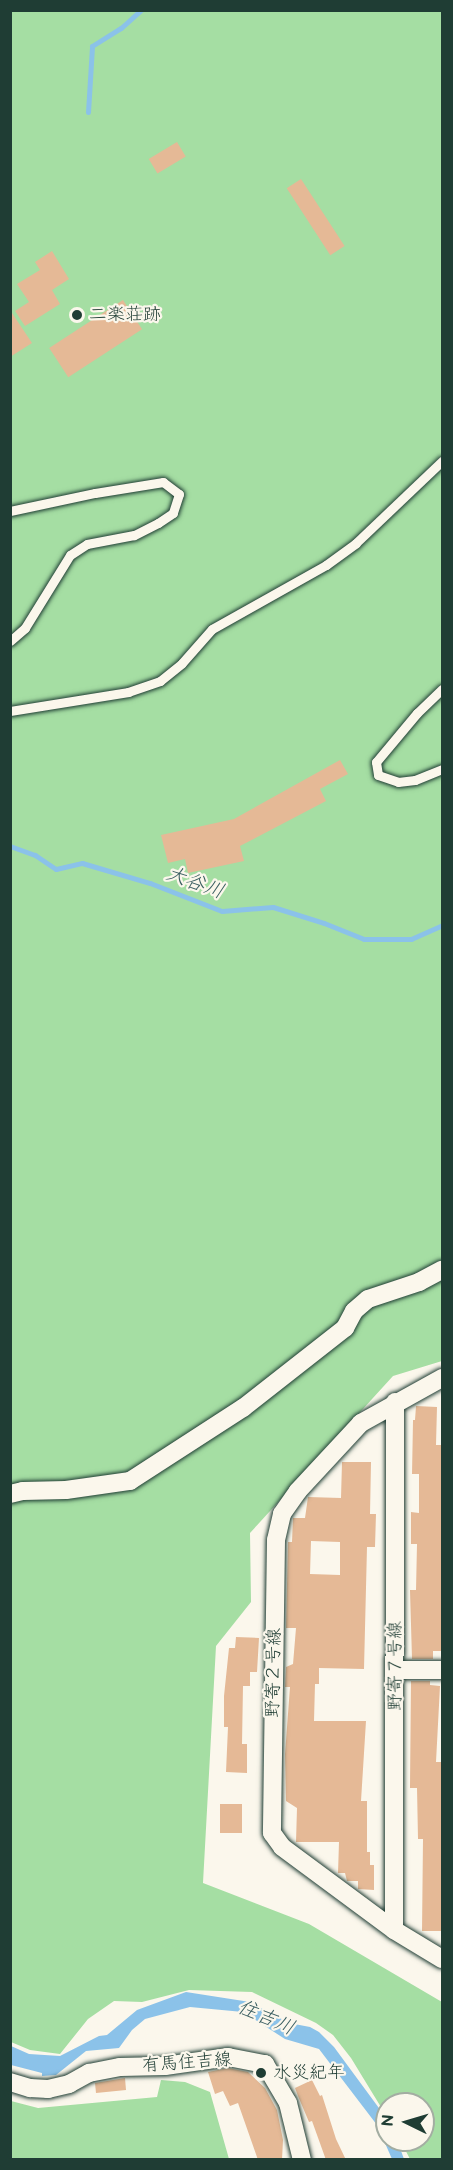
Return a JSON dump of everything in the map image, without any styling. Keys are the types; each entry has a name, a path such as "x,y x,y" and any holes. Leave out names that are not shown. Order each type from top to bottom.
{"street":[{"path":"10,1494 23,1491 66,1490 130,1481 260,1395 345,1328 354,1311 368,1299 419,1282 442,1270"},
{"name":"野寄２号線","path":"442,1378 395,1402 361,1423 298,1491 282,1514 276,1540 272,1833 282,1847 394,1930 442,1959"},
{"name":"野寄７号線","path":"394,1930 397,1670 395,1402"},
{"path":"397,1670 442,1670"},
{"name":"有馬住吉線","path":"10,2082 30,2088 48,2089 69,2084 89,2073 120,2067 165,2066 228,2057 265,2064 288,2103 302,2160"}],"lane":[{"path":"10,711 128,692 160,681 182,663 212,629 326,565 356,543 442,461"},
{"path":"10,511 95,493 163,482 179,494 173,513 158,524 134,535 87,544 70,555 25,628 10,640"},
{"path":"442,689 417,713 376,762 378,775 398,782 415,780 442,769"}],"green space":[{"path":"10,11 442,11 442,1361 393,1376 250,1533 251,1602 216,1646 203,1883 309,1924 442,2002 442,2159 410,2159 406,2152 435,2152 435,2092 375,2092 375,2097 351,2058 333,2035 316,2023 252,1992 189,1990 142,2002 114,2001 88,2019 60,2054 30,2050 11,2042"},
{"path":"161,2080 185,2082 210,2092 229,2159 11,2159 11,2101 38,2108 157,2097"}],"water":[{"name":"住吉川","path":"186,1992 250,2002 289,2023 310,2027 319,2032 334,2047 375,2103 375,2122 319,2049 285,2039 243,2012 190,2007 145,2019 132,2030 119,2048 86,2051 56,2075 42,2076 42,2073 11,2065 11,2046 29,2054 60,2056 99,2036 107,2035 137,2010"},
{"path":"389,2152 401,2152 404,2159 392,2159"}],"building":[{"path":"177,142 186,157 157,174 149,159"},
{"path":"301,179 345,246 330,255 287,188"},
{"path":"52,251 69,279 52,290 60,304 25,326 15,311 29,302 17,284 40,270 35,262"},
{"path":"123,300 142,329 68,377 49,348"},
{"path":"10,310 32,343 10,357"},
{"path":"340,760 348,774 320,789 326,801 240,846 244,861 188,873 185,859 168,863 161,835 234,819"},
{"path":"416,1406 437,1407 436,1445 442,1445 442,1651 433,1651 433,1659 412,1659 410,1590 416,1590 417,1544 411,1544 411,1512 419,1513 419,1474 412,1474 413,1420 415,1420"},
{"path":"342,1462 371,1462 370,1514 376,1514 375,1547 367,1547 364,1669 319,1668 319,1684 315,1684 314,1721 366,1721 361,1801 367,1801 367,1852 370,1852 370,1865 374,1865 374,1890 358,1889 358,1881 347,1881 345,1873 338,1873 339,1842 296,1842 297,1808 286,1801 285,1754 290,1687 285,1687 286,1667 293,1664 296,1628 286,1628 288,1542 292,1542 293,1518 305,1518 308,1497 341,1498","holes":["311,1541 340,1542 340,1575 310,1574"]},
{"path":"236,1637 259,1638 257,1672 250,1672 250,1686 243,1686 242,1744 247,1744 247,1773 226,1772 228,1727 224,1727 224,1696 229,1648 235,1648"},
{"path":"411,1681 430,1681 430,1685 440,1686 436,1762 442,1762 442,1931 422,1931 423,1839 418,1839 417,1788 410,1788"},
{"path":"220,1804 242,1804 242,1833 220,1833"},
{"path":"228,2068 248,2072 265,2088 277,2110 283,2140 282,2160 258,2160 238,2103 230,2106 223,2091 215,2094 208,2072"},
{"path":"125,2078 126,2090 96,2093 95,2083"},
{"path":"312,2080 320,2096 322,2095 336,2139 346,2160 326,2160 312,2121 309,2122 295,2088"}],"waterway":[{"path":"88,112 92,46 121,28 141,10"},
{"name":"大谷川","path":"10,846 35,855 56,869 82,863 150,883 222,911 273,907 324,923 364,939 411,939 442,925"}],"place":[{"name":"二楽荘跡","path":"77,315"},
{"name":"水災紀年","path":"261,2073"}]}
